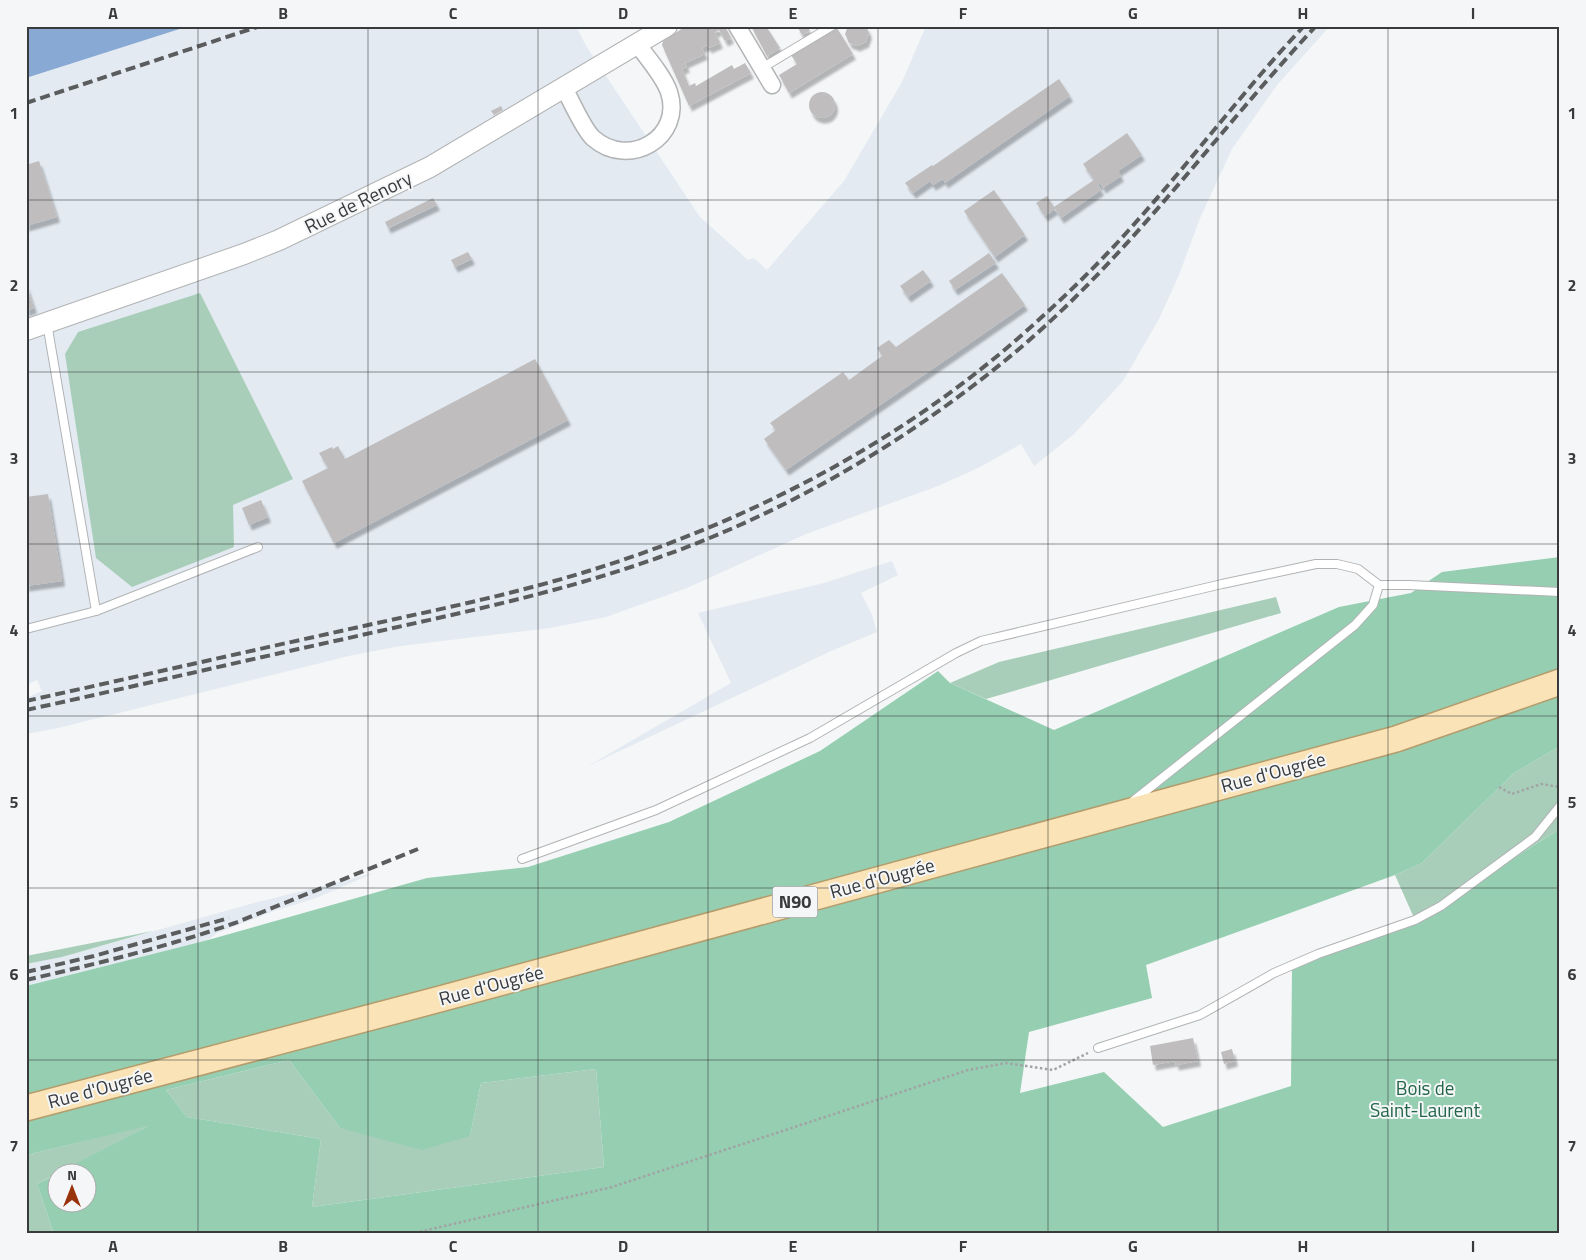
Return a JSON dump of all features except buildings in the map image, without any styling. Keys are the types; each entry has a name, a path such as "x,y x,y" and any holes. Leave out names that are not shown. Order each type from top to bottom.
{"main road":[{"name":"Rue d'Ougrée","path":"26,1108 450,996 1396,739 1560,682"}],"street":[{"name":"Rue de Renory","path":"26,330 279,240 430,167 667,26"},
{"path":"737,26 772,85"},
{"path":"564,88 591,136 604,146 618,152 633,152 648,145 659,138 665,128 670,117 672,105 669,91 637,44"}],"lane":[{"path":"762,68 832,26"},
{"path":"46,323 96,611"},
{"path":"26,629 96,611 258,547"},
{"path":"522,859 656,810 810,738 956,653 981,641 1222,584 1316,564 1337,564 1358,569 1380,585 1560,592"},
{"path":"1115,814 1163,779 1355,625 1373,605 1380,585"},
{"path":"1098,1048 1200,1015 1274,973 1318,954 1415,920 1441,906 1535,837 1560,806"}],"path":[{"path":"1499,787 1512,794 1540,784 1560,787"},
{"path":"410,1234 612,1187 968,1070 1006,1063 1053,1070 1098,1048"}],"shaded area":[{"path":"189,26 576,26 586,46 700,217 748,260 754,258 767,270 844,181 902,82 926,26 1330,26 1277,85 1232,149 1200,218 1179,275 1159,319 1123,381 1074,434 1034,466 1021,444 980,467 938,486 806,534 687,588 606,617 550,628 401,646 353,655 58,728 26,734 26,698 42,691 37,680 26,685 26,78"},
{"path":"892,561 898,575 861,593 872,615 877,632 831,651 588,766 731,683 698,613 824,583"},
{"path":"374,873 316,898 274,911 217,933 208,940 26,986 26,964 62,957 254,903"}],"green space":[{"path":"200,293 293,479 233,505 234,547 132,587 96,558 65,354 78,332"},
{"name":"Bois de Saint-Laurent","path":"1560,557 1560,746 1514,773 1422,863 1395,875 1146,965 1152,998 1029,1032 1020,1093 1104,1072 1163,1127 1291,1086 1292,969 1415,920 1560,829 1560,1234 54,1234 37,1184 48,1178 48,1212 98,1212 98,1162 78,1162 148,1126 26,1155 26,986 208,940 427,878 528,867 669,822 820,751 938,671 950,683 1054,730 1339,607 1411,593 1442,572","holes":["289,1060 340,1128 422,1150 470,1136 481,1083 596,1069 604,1167 312,1207 321,1139 187,1117 166,1090"]},
{"path":"1276,597 1281,613 986,699 950,683 999,662"},
{"path":"1560,746 1560,829 1415,920 1395,875 1422,863 1514,773"},
{"path":"153,931 62,957 26,964 26,956"},
{"path":"289,1060 340,1128 470,1136 481,1083 596,1069 604,1167 312,1207 321,1139 187,1117 166,1090"},
{"path":"150,1125 79,1162 48,1162 48,1178 37,1184 54,1234 26,1234 26,1155"}],"water":[{"path":"26,26 189,26 26,78"}],"railway":[{"path":"26,103 260,26"},
{"path":"26,701 462,604 552,582 641,554 699,532 811,480 917,416 967,380 1045,315 1128,231 1259,76 1304,26"},
{"path":"26,710 543,593 621,570 708,539 756,518 803,494 893,442 936,413 1019,349 1060,312 1099,274 1136,233 1316,26"},
{"path":"26,980 78,968 209,932 418,849"},
{"path":"26,972 94,956 229,918"}]}
